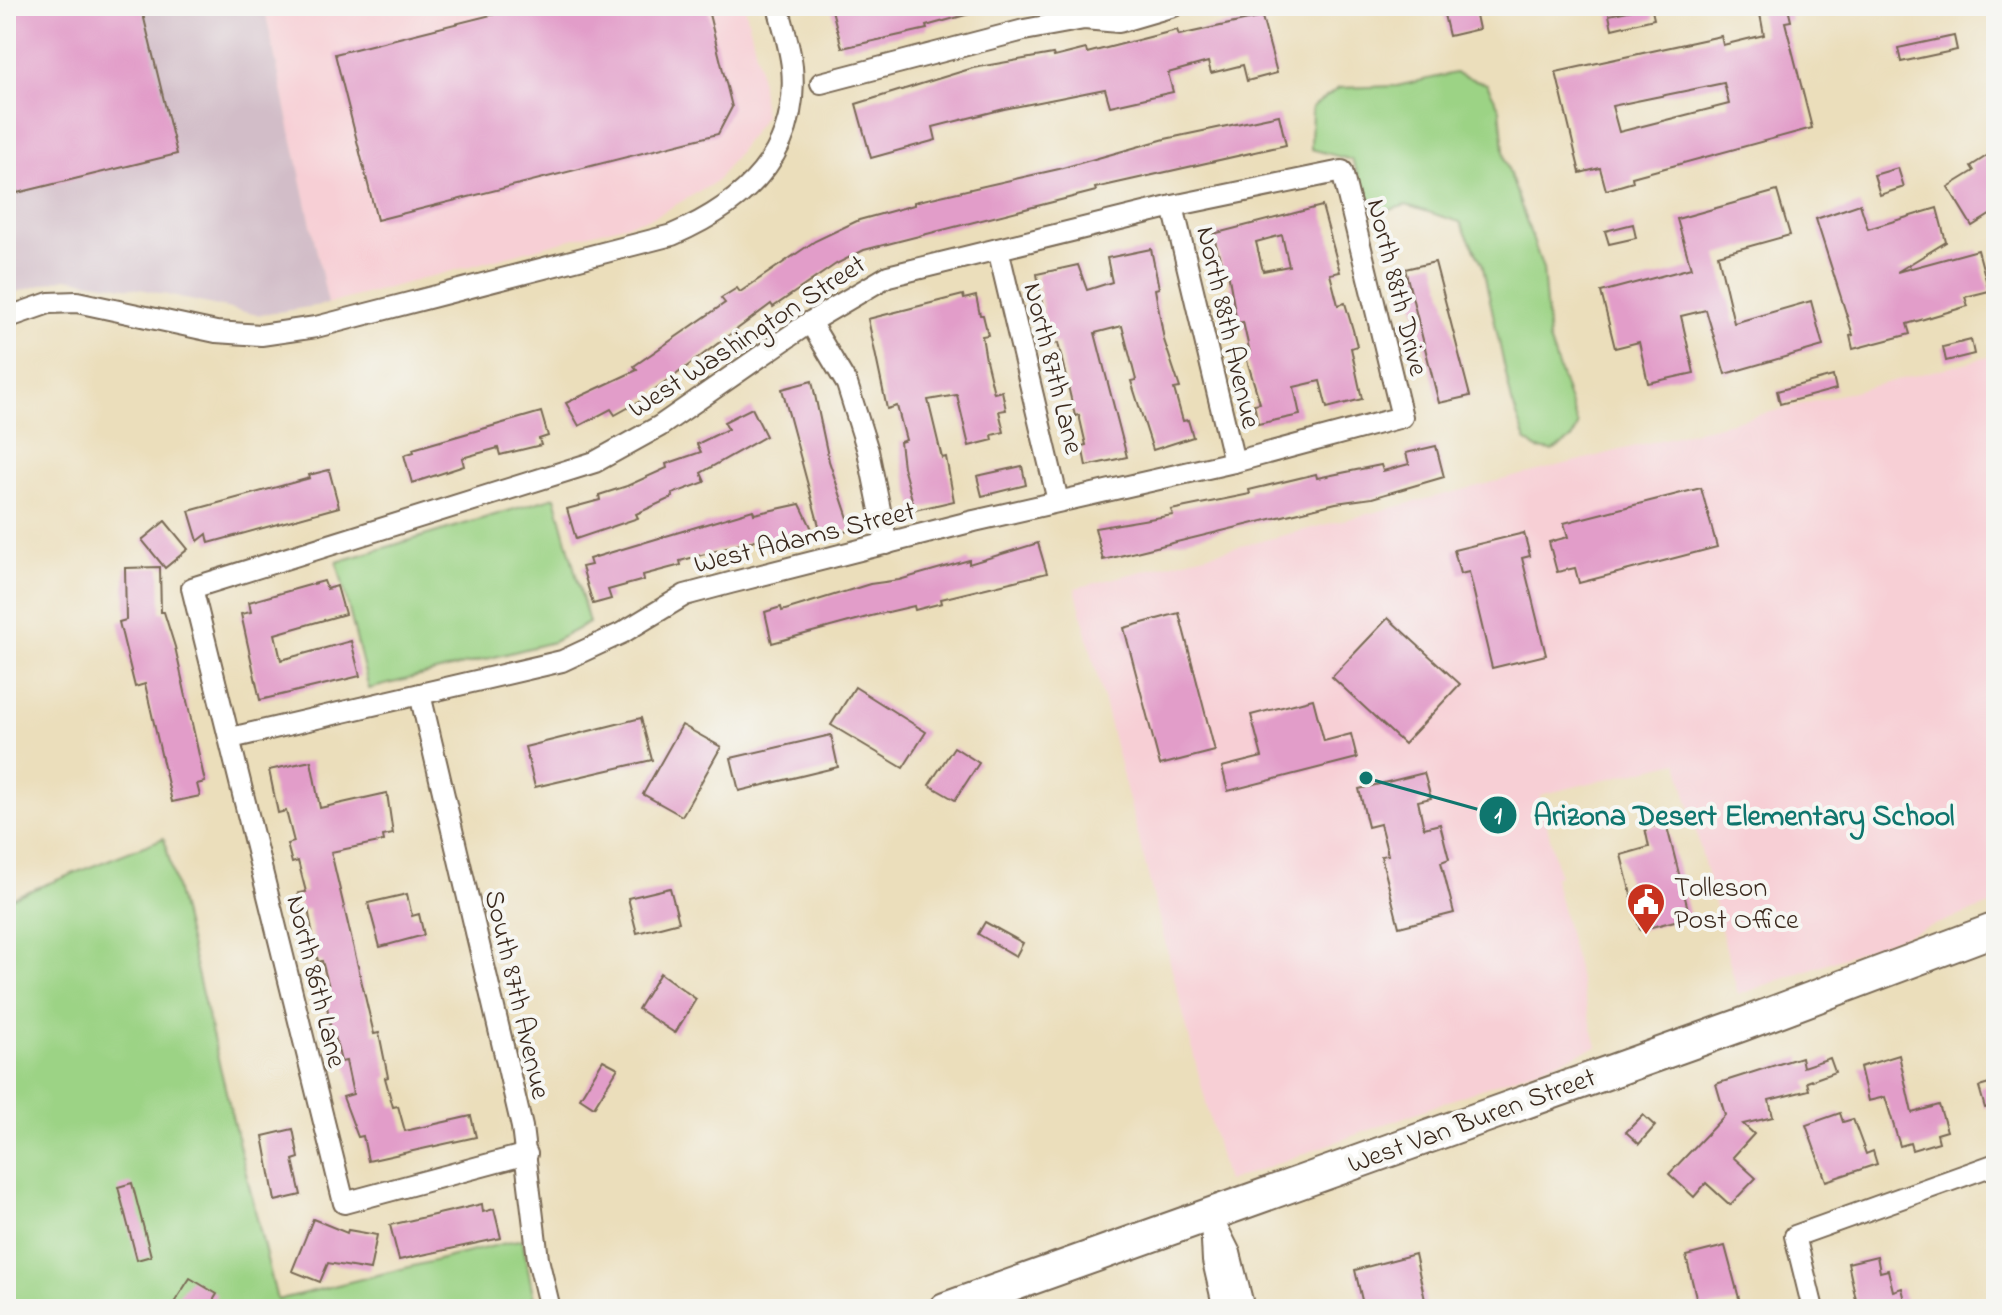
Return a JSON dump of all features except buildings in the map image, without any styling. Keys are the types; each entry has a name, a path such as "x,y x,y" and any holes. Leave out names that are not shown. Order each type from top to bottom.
{"main road":[{"name":"West Van Buren Street","path":"945,1309 1741,1025 1996,929"}],"street":[{"path":"6,318 49,303 77,302 216,332 261,335 316,327 672,235 711,218 750,189 783,138 792,90 792,66 778,6"},
{"path":"821,83 1024,30 1084,19 1113,6"},
{"path":"1084,19 1119,22 1157,7"},
{"name":"West Washington Street","path":"192,588 595,462 660,426 810,322 888,276 1173,206 1342,171"},
{"name":"North 88th Drive","path":"1342,171 1402,417"},
{"name":"North 88th Avenue","path":"1173,206 1234,462"},
{"name":"North 87th Lane","path":"998,249 1058,501"},
{"path":"810,322 847,384 868,451 887,544"},
{"name":"West Adams Street","path":"231,738 562,661 622,633 685,595 1058,501 1234,462 1402,417"},
{"name":"North 86th Lane","path":"192,588 344,1203 527,1154"},
{"name":"South 87th Avenue","path":"420,694 527,1154 538,1259 550,1309"},
{"path":"1813,1309 1795,1236 1996,1164"},
{"path":"1210,1213 1213,1261 1224,1309"},
{"path":"1210,1213 1230,1253 1244,1309"}],"shaded area":[{"path":"6,6 264,6 328,304 258,315 145,290 66,278 6,295"},
{"path":"264,6 745,6 759,65 764,117 716,182 654,217 328,304"},
{"path":"1996,355 1996,903 1738,995 1678,762 1540,795 1559,875 1554,877 1597,1047 1226,1182 1075,588"}],"green space":[{"path":"1455,73 1487,84 1500,109 1505,160 1543,269 1549,340 1578,426 1572,439 1553,451 1537,449 1526,440 1512,402 1482,263 1460,222 1406,205 1376,214 1352,160 1311,149 1312,107 1339,88 1397,86"},
{"path":"555,497 589,623 553,642 369,689 337,562"},
{"path":"164,838 277,1300 522,1239 536,1309 6,1309 6,900"}],"place":[{"name":"Arizona Desert Elementary School","path":"1366,778"},
{"name":"Tolleson Post Office","path":"1646,936"}]}
